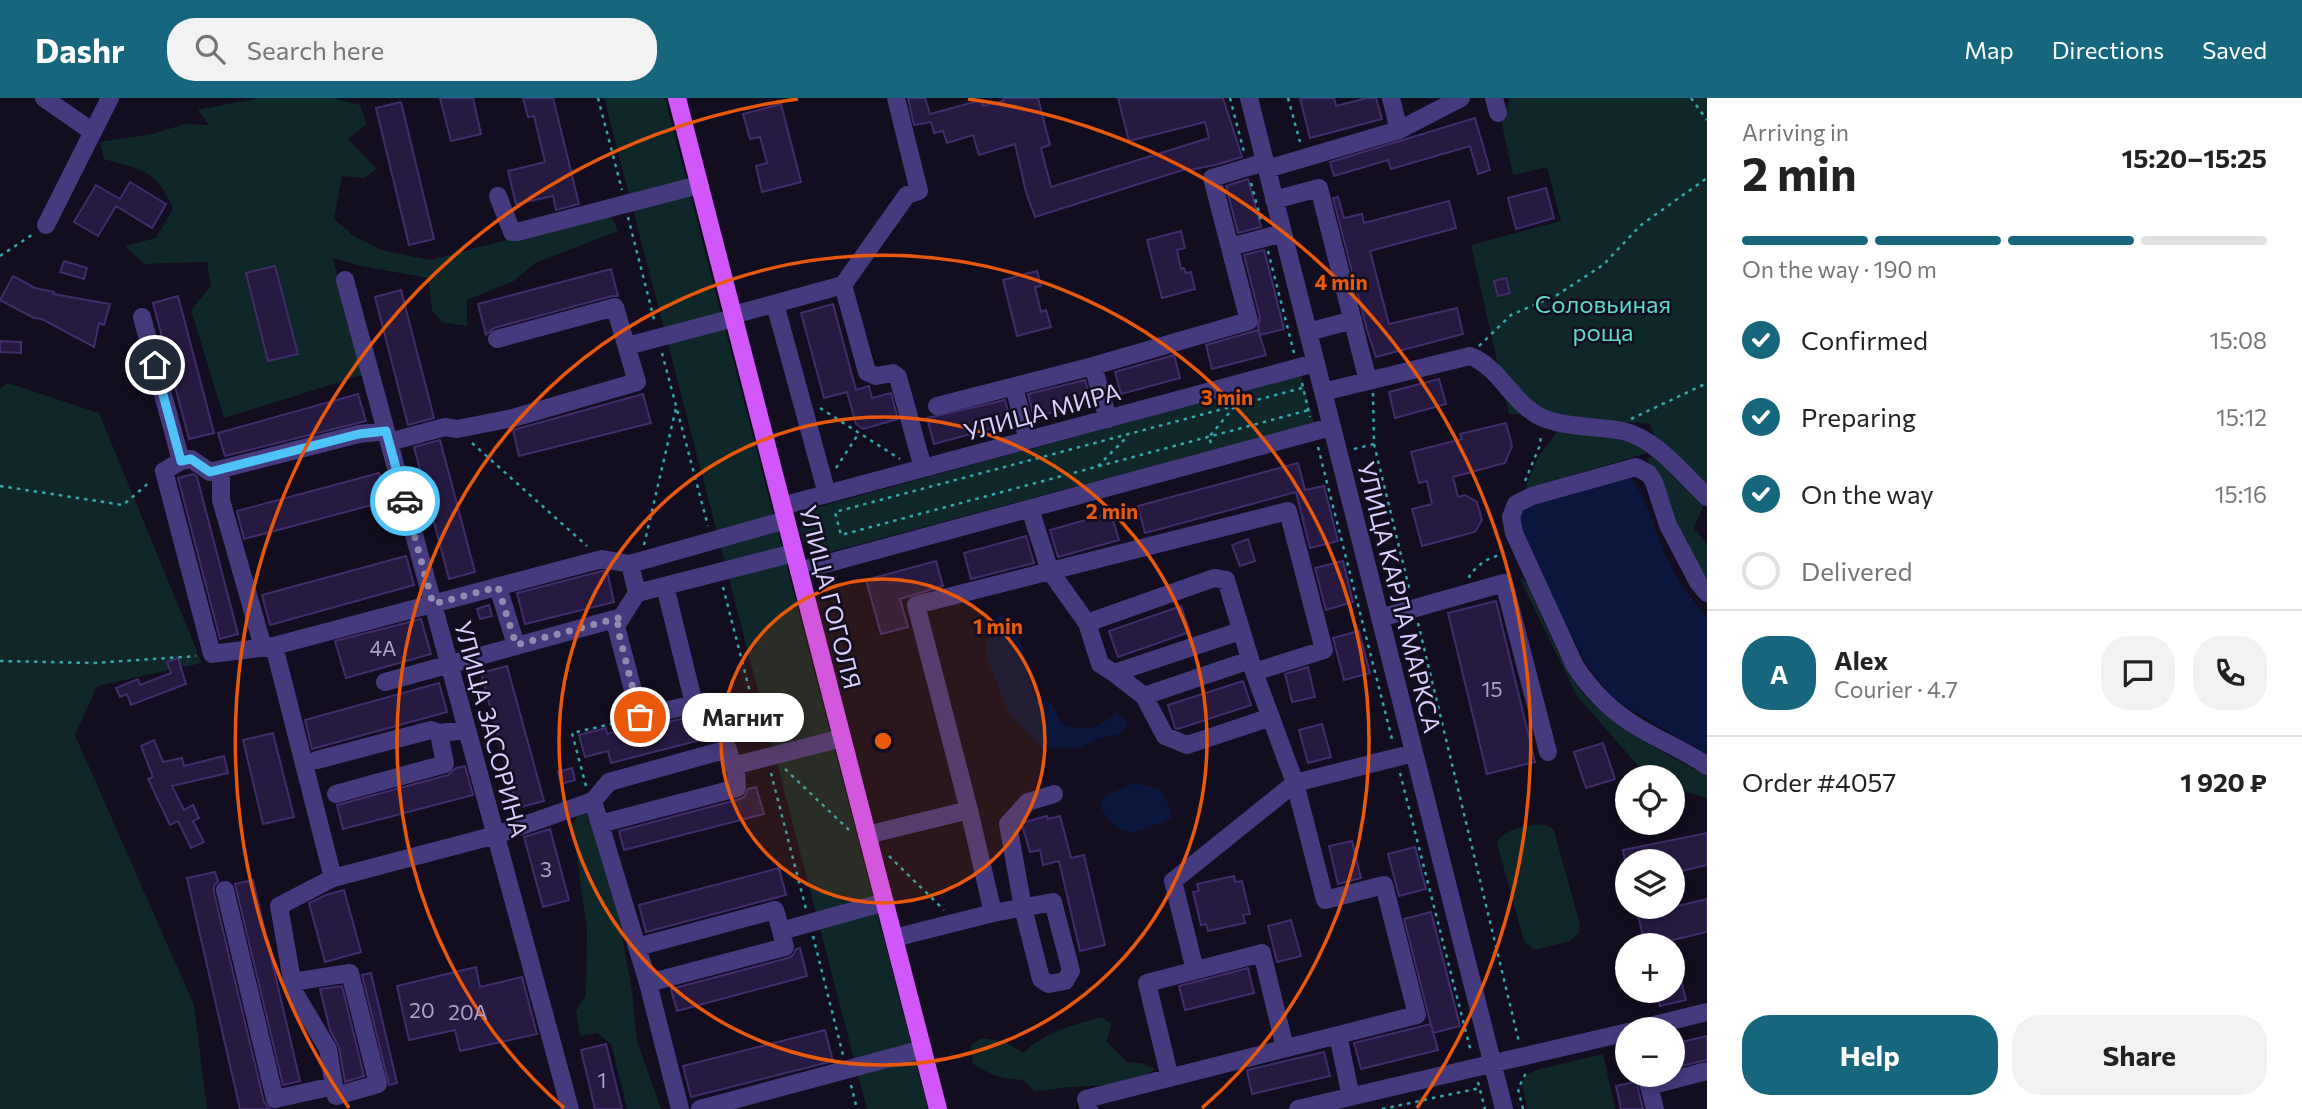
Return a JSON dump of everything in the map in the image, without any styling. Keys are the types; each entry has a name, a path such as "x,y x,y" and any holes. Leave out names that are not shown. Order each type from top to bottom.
{"main road":[{"name":"УЛИЦА ГОГОЛЯ","path":"681,99 699,185 938,1109"}],"street":[{"path":"44,98 93,132"},
{"path":"46,225 110,98"},
{"path":"627,346 843,285 907,195 919,191 896,98"},
{"name":"УЛИЦА КАРЛА МАРКСА","path":"1249,98 1259,166 1274,200 1308,332 1307,365 1323,392 1323,429 1380,618 1405,755 1483,1066 1504,1109"},
{"path":"1391,98 1399,130"},
{"path":"937,406 1093,366 1249,321 1212,178 1399,130 1461,98"},
{"path":"498,196 512,232 699,185"},
{"path":"1274,200 1319,188 1368,381"},
{"path":"1230,247 1283,233"},
{"name":"УЛИЦА ЗАСОРИНА","path":"345,280 570,1109"},
{"path":"843,285 867,372 876,376 893,373 898,377 920,469"},
{"path":"775,304 826,490"},
{"path":"497,339 615,307 637,382 513,418 457,429 445,427 388,437 359,434 210,472 191,459 181,461 164,471 212,654 268,647 602,559 635,562 637,593 617,626 640,717 694,704 665,586"},
{"path":"142,317 181,461"},
{"path":"1308,332 1353,320"},
{"path":"1323,392 1470,356 1482,360 1522,403 1542,418 1624,432 1646,440 1707,497"},
{"name":"УЛИЦА МИРА","path":"635,562 711,541 784,513 826,490 920,469 1307,365"},
{"path":"1093,366 1108,419"},
{"path":"1014,387 1028,440"},
{"path":"799,571 1323,429"},
{"path":"1707,593 1698,582 1668,525 1654,482 1649,474 1636,467 1532,496 1516,504 1511,517 1514,533 1575,666 1587,684 1606,705 1629,722 1707,766"},
{"path":"220,469 221,499 268,647 334,878"},
{"path":"1030,509 1050,571 1087,623 1100,664 1144,696 1165,736 1187,745 1271,718"},
{"path":"993,913 916,605 1288,511 1324,650 1252,666 1144,696"},
{"path":"637,593 794,552"},
{"path":"1087,623 1214,578 1226,580 1240,631 1295,783 1325,900 1384,885 1417,1015 1086,1099 1089,1109"},
{"path":"1380,618 1504,583 1548,752"},
{"path":"498,587 516,645"},
{"path":"384,682 622,617"},
{"path":"1114,673 1240,631"},
{"path":"317,760 431,730 439,733 467,730"},
{"path":"335,794 445,764 439,733"},
{"path":"336,1097 328,1048 294,992 279,906 334,878 496,835 593,801 609,782 728,750 733,766 842,738"},
{"path":"1195,970 1173,881 1295,783 1405,755"},
{"path":"600,824 737,788 736,771"},
{"path":"894,938 1023,908 1008,824 1028,802 1054,794"},
{"path":"593,801 638,947 680,1109"},
{"path":"867,835 969,810"},
{"path":"225,890 276,1104 336,1097 378,1084 350,973 292,982"},
{"path":"781,930 885,902"},
{"path":"638,947 775,910 781,930 785,947 648,983"},
{"path":"1170,1077 1147,983 1262,953 1285,1048"},
{"path":"1685,1017 1707,1012"},
{"path":"1338,1035 1351,1097"},
{"path":"1298,1109 1483,1066 1524,1065 1615,1035"},
{"path":"700,1109 923,1049"},
{"path":"1655,1109 1649,1086 1707,1071"}],"path":[{"path":"598,98 711,541"},
{"path":"1230,98 1259,166 1265,237 1307,365 1303,388 1309,410 1323,429 1483,1066 1480,1088 1485,1109"},
{"path":"1691,98 1707,120"},
{"path":"1470,356 1511,315 1557,295 1603,265 1641,225 1707,178"},
{"path":"0,256 46,225"},
{"path":"1368,381 1373,391 1374,444 1524,1065 1518,1089 1523,1109"},
{"path":"1607,429 1707,383"},
{"path":"1303,388 835,512 841,535 1309,410"},
{"path":"800,395 920,469"},
{"path":"635,562 677,405"},
{"path":"1209,437 1235,406"},
{"path":"1516,504 1540,445 1542,418"},
{"path":"457,429 602,559"},
{"path":"826,490 859,433"},
{"path":"1098,467 1130,434"},
{"path":"0,486 122,505 164,471"},
{"path":"1468,593 1470,574 1484,561 1499,555 1509,546 1514,533"},
{"path":"720,572 857,1109"},
{"path":"0,661 94,663 212,654"},
{"path":"593,801 586,786 572,733 640,717"},
{"path":"1382,1109 1480,1088"}],"green space":[{"path":"258,98 334,98 360,105 367,124 348,139 377,169 364,178 342,176 334,219 354,236 381,250 430,260 610,213 618,231 535,263 514,281 467,300 467,326 442,322 432,310 428,278 333,258 362,375 224,418 191,310 211,286 207,262 144,264 125,246 156,238 173,208 154,178 138,169 104,159 100,142 152,134 185,124 209,125 198,110"},
{"path":"604,98 665,98 928,1109 867,1109"},
{"name":"Соловьиная роща","path":"1508,98 1707,98 1707,489 1659,453 1650,424 1509,414 1471,245 1561,221 1547,167 1513,175 1501,120 1509,102"},
{"path":"1301,375 1314,423 830,552 811,548 801,535 803,520 818,507"},
{"path":"8,383 99,413 202,663 97,686 75,735 194,1005 207,1109 0,1109 0,388"},
{"path":"1561,427 1633,441 1647,453 1525,489 1538,457"},
{"path":"1655,456 1705,502 1694,528 1707,545 1707,587 1647,459"},
{"path":"1519,577 1527,583 1559,654 1583,693 1624,728 1707,776 1707,798 1685,792 1685,765 1637,765 1577,696"},
{"path":"581,812 593,816 616,899 633,998 637,1041 661,1109 627,1109 611,1044 597,1033 580,1036 576,1011 586,995 587,929 572,824"},
{"path":"1539,824 1551,827 1554,831 1580,924 1579,932 1570,941 1533,949 1524,941 1497,843 1510,831"},
{"path":"1102,1017 1111,1024 1107,1042 1127,1062 1141,1063 1156,1069 1136,1079 1116,1084 1034,1091 1024,1081 996,1076 973,1064 971,1045 982,1038 1005,1042 1023,1053 1050,1035"},
{"path":"1603,1054 1615,1109 1527,1109 1522,1083 1527,1075 1536,1070"}],"water":[{"path":"1629,477 1634,481 1648,509 1679,582 1707,618 1707,755 1612,698 1586,663 1519,528 1518,518 1526,506"},
{"path":"1001,614 1011,617 1026,657 1027,673 1035,698 1052,704 1063,725 1071,727 1091,727 1116,713 1128,722 1121,734 1100,738 1080,748 1041,747 1009,713 987,659 987,623"},
{"path":"1133,783 1160,789 1172,817 1135,832 1114,825 1100,806 1105,796"}],"building":[{"path":"440,98 473,98 481,134 451,141"},
{"path":"523,98 553,98 579,204 556,210 553,196 516,204 508,171 545,162 534,116 528,117"},
{"path":"908,98 925,98 930,114 982,100 983,106 1004,101 1003,98 1038,98 1050,145 1041,148 1051,187 1209,138 1205,122 1129,141 1118,98 1223,98 1242,157 1215,165 1190,170 1189,168 1035,217 1015,144 979,155 973,135 947,143 943,131 934,133 931,122 914,125"},
{"path":"1300,98 1334,98 1336,106 1376,98 1382,119 1310,138"},
{"path":"401,102 434,239 409,245 376,108"},
{"path":"781,104 801,182 762,192 756,166 767,163 760,137 750,139 743,114"},
{"path":"1475,118 1490,170 1478,174 1470,146 1391,169 1388,160 1334,176 1330,162"},
{"path":"1248,179 1261,227 1238,233 1226,186"},
{"path":"130,182 166,204 152,228 116,206 98,236 74,222 96,185 120,199"},
{"path":"1546,188 1554,218 1516,229 1508,198"},
{"path":"1338,197 1344,218 1362,214 1364,223 1449,201 1456,228 1370,251 1389,324 1457,308 1463,334 1376,357 1333,198"},
{"path":"1181,231 1185,248 1177,250 1181,269 1184,268 1186,273 1191,272 1195,289 1162,298 1147,240"},
{"path":"1264,250 1284,329 1260,335 1260,318 1244,255"},
{"path":"64,261 87,268 84,279 60,272"},
{"path":"275,266 298,354 268,361 246,273"},
{"path":"611,269 618,296 494,328 486,335 478,304"},
{"path":"1037,271 1041,286 1035,287 1041,312 1046,310 1051,327 1017,336 1003,280"},
{"path":"13,276 35,288 54,292 53,294 110,304 104,325 99,323 94,347 0,300"},
{"path":"1506,278 1510,293 1498,296 1494,281"},
{"path":"401,290 434,418 408,425 375,297"},
{"path":"178,296 214,433 189,439 153,303"},
{"path":"833,304 856,390 869,386 872,398 891,393 898,419 863,429 856,424 847,392 824,398 801,313"},
{"path":"1258,330 1266,355 1212,369 1206,345"},
{"path":"0,341 21,342 21,353 0,352"},
{"path":"1174,355 1180,378 1121,394 1115,372"},
{"path":"1439,379 1446,404 1395,418 1389,392"},
{"path":"1085,380 1091,402 1034,417 1028,394"},
{"path":"358,394 366,421 225,456 218,433"},
{"path":"643,394 651,423 519,456 513,430"},
{"path":"1005,400 1011,423 934,444 927,418"},
{"path":"1506,423 1512,446 1505,463 1453,477 1458,497 1465,495 1477,502 1482,520 1475,532 1422,546 1412,509 1432,504 1427,481 1419,483 1411,452 1462,439 1460,434"},
{"path":"440,440 475,572 449,579 414,447"},
{"path":"1298,463 1305,490 1324,486 1338,541 1310,548 1296,492 1145,533 1138,506"},
{"path":"379,473 387,501 244,539 237,511"},
{"path":"193,474 197,477 238,634 220,639 178,478"},
{"path":"1111,513 1119,540 1058,557 1050,530"},
{"path":"1026,536 1034,563 971,579 964,553"},
{"path":"1248,539 1255,561 1240,566 1232,545"},
{"path":"406,556 414,585 270,625 262,595"},
{"path":"936,561 943,586 900,599 908,627 881,634 866,580"},
{"path":"1343,561 1353,602 1326,610 1315,568"},
{"path":"607,571 614,602 525,624 517,593"},
{"path":"1496,601 1535,762 1487,774 1448,613"},
{"path":"489,605 492,616 480,619 477,609"},
{"path":"1181,606 1190,632 1118,657 1109,631"},
{"path":"421,619 431,654 346,678 335,641"},
{"path":"1359,631 1370,673 1344,680 1333,638"},
{"path":"178,658 186,684 131,705 127,694 120,697 116,688 138,679 140,685 171,673 167,662"},
{"path":"507,666 544,801 517,808 481,673"},
{"path":"1308,667 1315,697 1292,702 1285,674"},
{"path":"1243,681 1251,705 1175,728 1168,705"},
{"path":"439,683 447,712 312,749 305,720"},
{"path":"736,700 743,729 611,763 608,751 585,757 579,735 606,728 607,734 634,727 643,728 697,715 704,708"},
{"path":"1322,724 1331,757 1308,763 1299,730"},
{"path":"273,733 294,817 263,824 243,740"},
{"path":"154,740 163,762 182,758 184,766 224,756 228,773 172,786 184,810 193,805 199,818 193,821 204,842 191,848 178,821 170,825 148,779 153,777 141,746"},
{"path":"1603,743 1615,779 1586,788 1574,752"},
{"path":"465,766 473,795 343,829 337,805 448,775 456,768"},
{"path":"572,768 575,780 561,784 558,772"},
{"path":"756,787 764,814 624,850 619,831 740,799 748,789"},
{"path":"1047,816 1048,819 1060,816 1071,858 1084,855 1105,945 1080,951 1059,861 1043,865 1040,850 1030,852 1022,825"},
{"path":"550,829 569,900 543,907 524,837"},
{"path":"1707,833 1707,865 1685,870 1685,849 1628,849"},
{"path":"1352,841 1361,878 1338,884 1329,846"},
{"path":"1415,847 1426,889 1399,896 1388,854"},
{"path":"779,868 786,895 646,932 639,905"},
{"path":"215,872 218,881 214,886 214,893 264,1102 270,1109 240,1109 187,878"},
{"path":"1234,876 1235,882 1242,881 1250,914 1243,915 1245,923 1208,931 1206,924 1201,925 1193,892 1199,891 1197,884"},
{"path":"253,880 300,1081 283,1085 235,884"},
{"path":"344,890 361,952 325,962 309,903"},
{"path":"1707,899 1707,932 1685,937 1685,933 1642,933 1639,919 1685,919 1685,904"},
{"path":"1431,912 1460,1026 1433,1033 1404,919"},
{"path":"1291,920 1301,956 1277,962 1268,926"},
{"path":"800,948 807,976 677,1011 671,989 788,958"},
{"path":"476,967 480,987 522,977 537,1034 460,1051 455,1030 409,1040 397,986"},
{"path":"1248,968 1254,993 1185,1010 1179,986"},
{"path":"371,973 397,1083 389,1085 362,975"},
{"path":"342,986 364,1076 345,1082 339,1047 330,1030 320,989"},
{"path":"1431,1024 1438,1050 1361,1069 1354,1043"},
{"path":"825,1030 833,1061 691,1097 683,1066"},
{"path":"1707,1036 1707,1060 1685,1065 1685,1041"},
{"path":"606,1044 622,1109 595,1109 581,1050"},
{"path":"1324,1052 1330,1076 1252,1094 1247,1070"},
{"path":"1616,1087 1638,1087 1643,1109 1621,1109"}],"way so far":[{"path":"405,501 433,604 498,587 516,645 622,617 617,626 640,717"}],"place":[{"name":"Магнит","path":"640,717"}],"route":[{"path":"155,365 181,461 191,459 210,472 359,434 386,431 405,501"}]}
